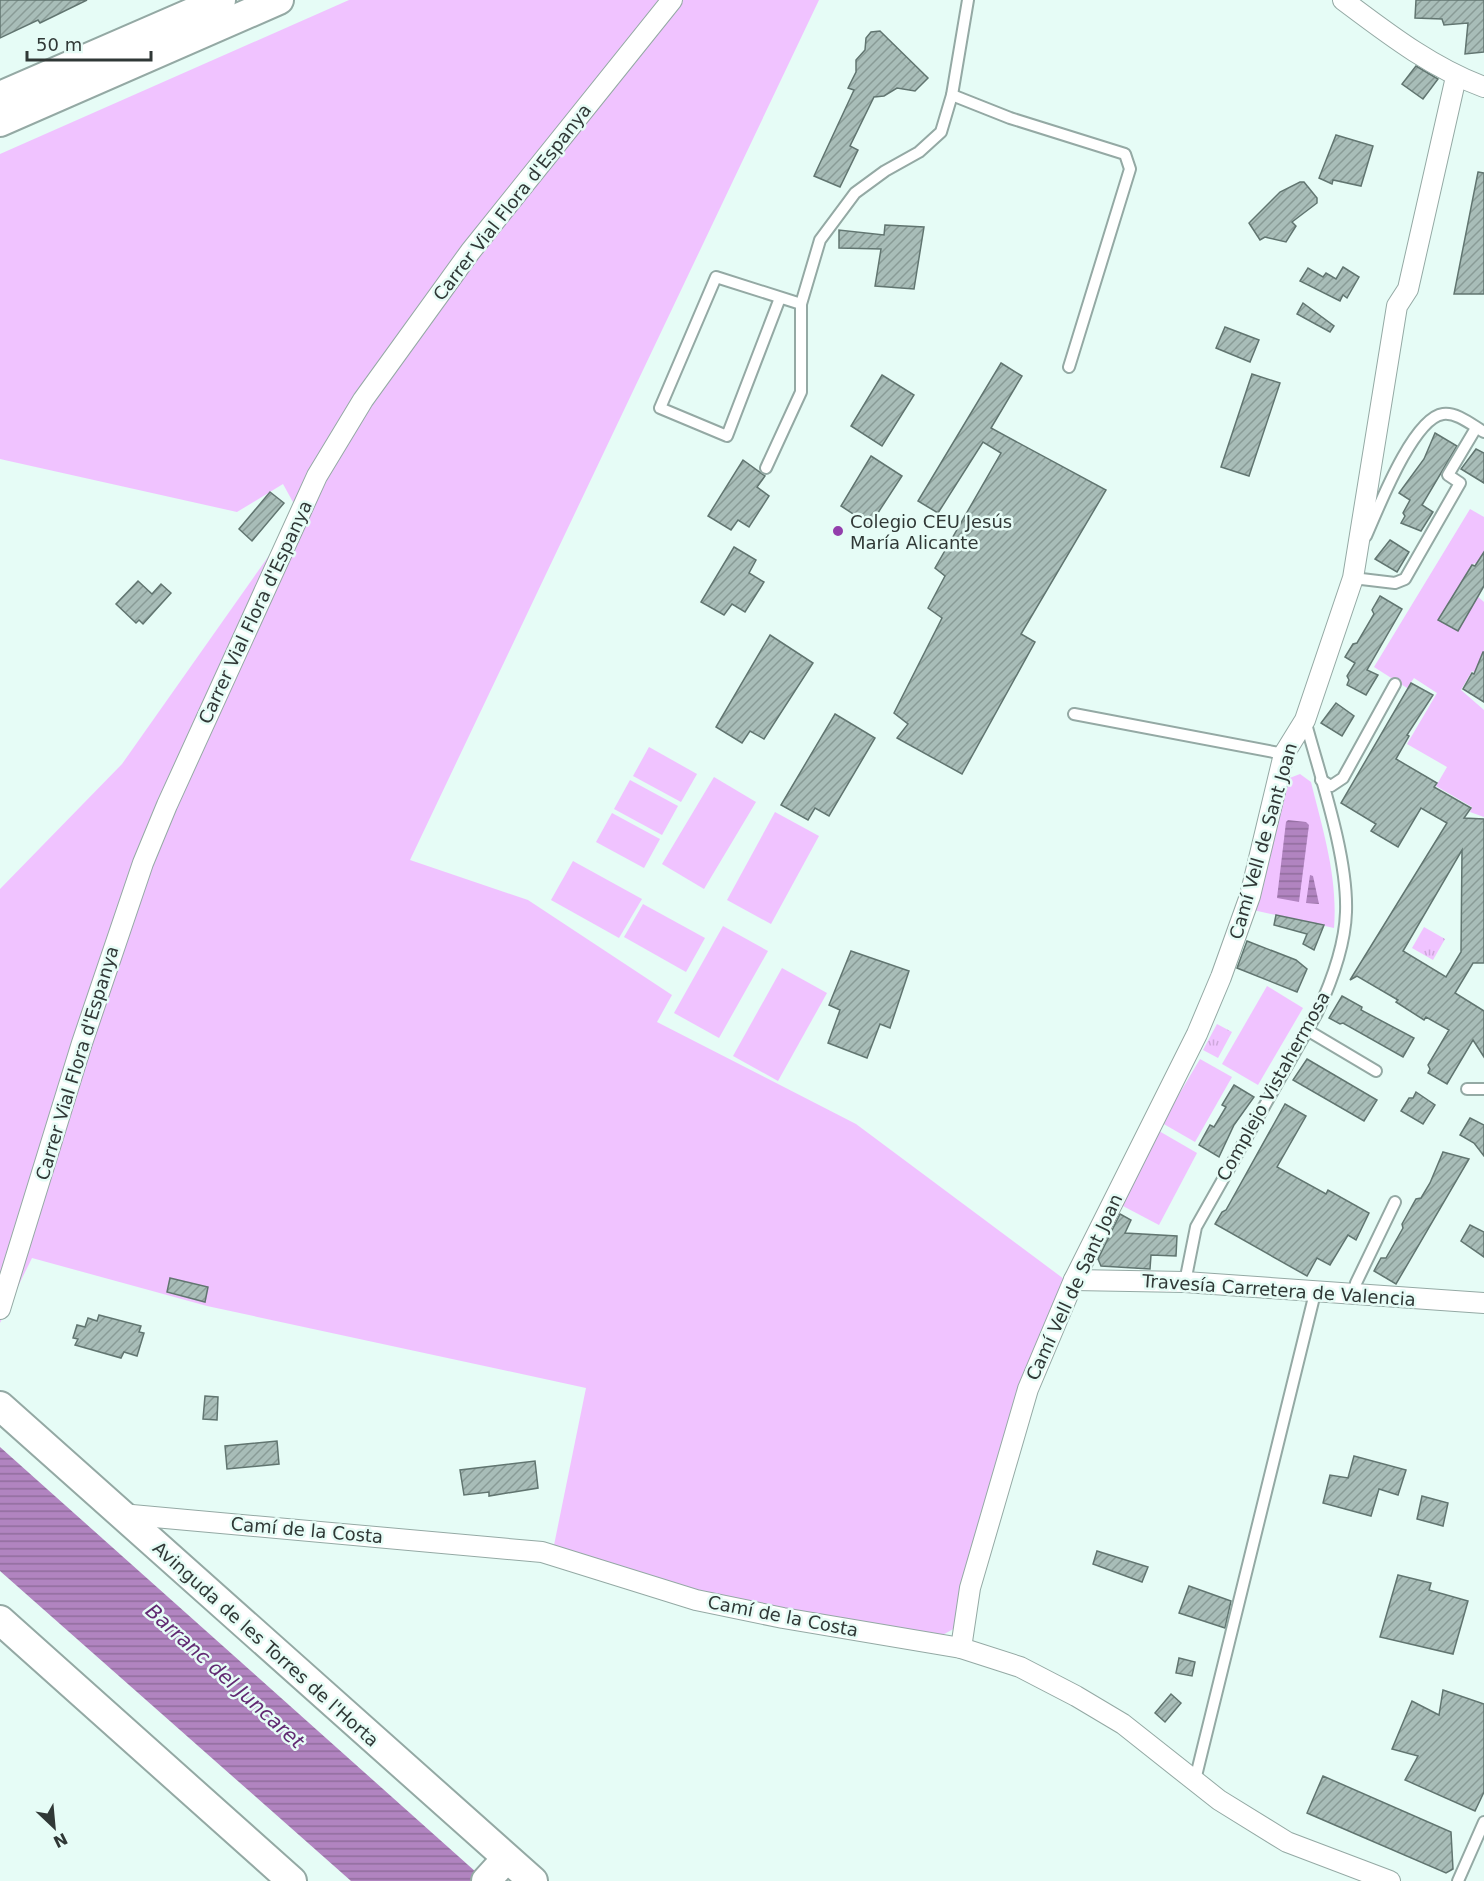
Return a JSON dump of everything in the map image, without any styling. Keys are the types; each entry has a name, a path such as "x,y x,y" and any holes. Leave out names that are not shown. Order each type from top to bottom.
{"main road":[{"path":"0,96 221,0"},
{"path":"0,122 279,0"},
{"name":"Avinguda de les Torres de l'Horta","path":"0,1406 121,1514 495,1871 533,1881"},
{"path":"0,1620 292,1881"}],"street":[{"name":"Carrer Vial Flora d'Espanya","path":"0,1309 93,1010 143,863 317,476 369,392 470,252 672,0"},
{"path":"1344,0 1386,32 1456,77 1484,87"},
{"name":"Camí Vell de Sant Joan","path":"961,1648 970,1588 1028,1389 1074,1280 1197,1034 1221,977 1250,896 1284,754 1305,720 1353,579 1374,497 1397,306 1408,289 1456,77"},
{"name":"Travesía Carretera de Valencia","path":"1074,1280 1185,1282 1315,1293 1484,1303"},
{"name":"Camí de la Costa","path":"121,1514 542,1552 696,1600 783,1618 961,1648 1020,1667 1076,1696 1123,1724 1248,1819 1287,1842 1390,1881"}],"lane":[{"path":"766,468 801,392 801,304 820,240 855,193 885,171 919,152 941,132 952,95 968,0"},
{"path":"952,95 1010,118 1125,154 1130,169 1070,367"},
{"path":"780,298 727,436 660,408 716,277 801,304"},
{"path":"1353,579 1395,583 1405,579 1460,483 1448,475 1480,430 1452,414 1432,417 1424,423 1374,497"},
{"path":"1321,780 1331,786 1342,778 1395,684"},
{"path":"1074,714 1284,754"},
{"name":"Complejo Vistahermosa","path":"1185,1282 1196,1227 1307,1030 1329,984 1346,912 1341,861 1305,720"},
{"path":"1307,1030 1376,1071"},
{"path":"1467,1089 1484,1089"},
{"path":"1353,1295 1356,1283 1395,1202"},
{"path":"1195,1780 1315,1293"},
{"path":"1458,1881 1484,1822"}],"green space":[{"path":"349,0 819,0 410,860 528,900 672,995 657,1022 856,1124 1068,1282 957,1627 937,1638 732,1605 552,1555 586,1388 207,1306 32,1258 0,1323 0,889 122,764 299,513 283,484 237,512 0,459 0,154"},
{"path":"1470,509 1484,517 1484,569 1474,563 1462,583 1484,602 1484,677 1472,671 1461,690 1484,710 1484,817 1470,812 1472,807 1436,786 1447,767 1407,744 1437,693 1414,678 1407,688 1374,667"},
{"path":"649,747 697,774 681,802 633,776"},
{"path":"1300,774 1311,782 1325,836 1334,891 1334,928 1253,910 1287,779"},
{"path":"714,777 756,802 704,889 662,864"},
{"path":"630,780 678,806 662,835 614,809"},
{"path":"775,812 819,836 771,924 727,900"},
{"path":"612,813 660,839 644,868 596,842"},
{"path":"573,861 642,899 619,938 551,900"},
{"path":"643,904 705,938 686,972 624,937"},
{"path":"723,926 768,951 719,1038 674,1013"},
{"path":"1424,927 1445,939 1433,960 1412,948"},
{"path":"782,968 827,993 778,1081 733,1056"},
{"path":"1267,986 1303,1008 1258,1085 1222,1064"},
{"path":"1217,1024 1232,1032 1218,1058 1203,1050"},
{"path":"1200,1059 1232,1077 1195,1142 1162,1123"},
{"path":"1159,1131 1197,1153 1159,1225 1121,1205"}],"water":[{"path":"1288,820 1306,822 1309,825 1299,902 1277,898"},
{"path":"1310,875 1313,876 1319,904 1306,903"},
{"name":"Barranc del Juncaret","path":"0,1447 486,1881 351,1881 0,1571"}],"building":[{"path":"0,0 87,0 40,23 38,20 0,38"},
{"path":"1416,0 1484,0 1484,52 1465,54 1468,23 1444,25 1442,19 1415,18"},
{"path":"880,31 928,78 915,91 897,88 884,96 874,97 850,146 858,150 840,187 814,176 854,90 848,88 856,72 856,60 865,50 866,38 871,32"},
{"path":"1416,66 1438,79 1423,99 1402,84"},
{"path":"1336,135 1373,146 1361,186 1333,180 1332,184 1319,178"},
{"path":"1478,172 1484,173 1484,294 1454,294"},
{"path":"1304,182 1317,198 1317,203 1292,222 1296,226 1286,242 1265,237 1260,240 1249,223 1280,192"},
{"path":"885,225 924,227 914,289 875,286 881,249 839,248 839,230 884,235"},
{"path":"1343,267 1359,277 1347,298 1343,295 1340,301 1300,281 1308,268 1323,277 1326,273 1336,279"},
{"path":"1303,303 1334,326 1330,332 1297,314"},
{"path":"1225,327 1259,340 1250,362 1216,348"},
{"path":"1001,363 1022,376 991,428 1106,490 1021,634 1035,642 962,774 897,738 908,724 894,713 942,618 928,608 945,576 935,568 1001,453 983,442 938,513 918,501"},
{"path":"1252,374 1280,383 1249,476 1221,467"},
{"path":"882,375 914,395 882,446 851,426"},
{"path":"1435,433 1457,446 1422,505 1433,512 1421,531 1401,523 1410,500 1399,493 1424,459"},
{"path":"1476,449 1484,453 1484,483 1461,469"},
{"path":"871,456 902,476 870,525 841,506"},
{"path":"743,460 765,476 757,487 769,496 749,527 738,520 731,530 708,516"},
{"path":"270,492 284,503 252,541 239,529"},
{"path":"1390,540 1409,552 1397,572 1375,559"},
{"path":"734,547 756,560 749,573 764,582 745,612 732,604 724,615 701,602"},
{"path":"1484,552 1484,586 1458,631 1438,620 1472,565 1475,566"},
{"path":"138,581 152,594 161,584 171,593 143,624 139,620 136,623 116,604"},
{"path":"1380,596 1402,609 1367,670 1378,675 1366,695 1347,685 1349,680 1347,676 1355,663 1345,657 1353,644 1357,643 1374,614 1372,610"},
{"path":"770,635 813,663 764,739 750,731 742,743 716,727"},
{"path":"1483,652 1484,702 1463,689 1472,673 1474,674"},
{"path":"1411,683 1433,695 1407,735 1409,736 1396,759 1437,783 1434,787 1471,808 1464,818 1484,819 1484,963 1473,963 1455,993 1484,1011 1484,1057 1473,1040 1447,1084 1428,1073 1430,1069 1428,1065 1449,1030 1426,1017 1424,1020 1396,1002 1398,1000 1357,976 1350,980 1447,823 1421,808 1398,847 1371,831 1376,824 1341,803","holes":["1462,850 1461,952 1446,977 1403,951"]},
{"path":"1336,703 1354,716 1342,736 1321,723"},
{"path":"835,714 875,738 829,816 815,808 808,820 781,805"},
{"path":"1276,915 1324,925 1314,950 1303,944 1307,934 1274,925"},
{"path":"1247,941 1296,960 1307,969 1297,992 1237,968"},
{"path":"851,951 909,971 890,1028 880,1024 867,1058 828,1043 840,1010 829,1005"},
{"path":"1342,996 1362,1007 1361,1010 1414,1038 1403,1057 1343,1023 1340,1024 1329,1018"},
{"path":"1307,1059 1377,1100 1364,1121 1293,1080"},
{"path":"1234,1085 1254,1097 1234,1125 1219,1157 1199,1145 1210,1125 1214,1127 1226,1107 1222,1105"},
{"path":"1416,1092 1435,1105 1423,1124 1401,1111"},
{"path":"1285,1104 1306,1116 1277,1167 1326,1194 1328,1190 1369,1213 1356,1240 1348,1235 1330,1265 1317,1258 1307,1276 1215,1224 1222,1212 1226,1210"},
{"path":"1470,1118 1484,1125 1484,1156 1474,1143 1460,1135"},
{"path":"1443,1152 1469,1159 1396,1284 1374,1271 1381,1258 1386,1258 1416,1199 1421,1198 1430,1183"},
{"path":"1120,1214 1131,1220 1125,1233 1177,1236 1176,1256 1151,1255 1150,1269 1101,1266 1098,1259"},
{"path":"1470,1225 1484,1232 1484,1257 1461,1241"},
{"path":"170,1278 208,1287 205,1302 167,1292"},
{"path":"99,1315 141,1326 139,1332 144,1333 137,1356 124,1352 121,1358 75,1345 78,1339 73,1338 77,1325 85,1327 88,1318 97,1321"},
{"path":"205,1396 218,1397 217,1420 203,1419"},
{"path":"277,1441 279,1464 227,1469 225,1446"},
{"path":"1354,1456 1406,1470 1398,1495 1379,1489 1371,1516 1323,1503 1330,1475 1348,1478"},
{"path":"535,1461 538,1488 489,1496 489,1492 464,1495 460,1470"},
{"path":"1422,1496 1448,1503 1443,1526 1417,1519"},
{"path":"1097,1551 1148,1567 1142,1582 1093,1564"},
{"path":"1398,1575 1431,1583 1429,1590 1468,1601 1453,1654 1380,1637"},
{"path":"1189,1586 1231,1601 1225,1628 1179,1613"},
{"path":"1179,1658 1195,1662 1192,1676 1176,1673"},
{"path":"1443,1690 1484,1704 1484,1792 1475,1811 1405,1780 1418,1756 1392,1749 1412,1701 1439,1715"},
{"path":"1171,1694 1181,1703 1165,1722 1155,1713"},
{"path":"1323,1776 1451,1832 1453,1869 1446,1873 1307,1813"}],"place":[{"name":"Colegio CEU Jesús María Alicante","path":"838,531"}]}
